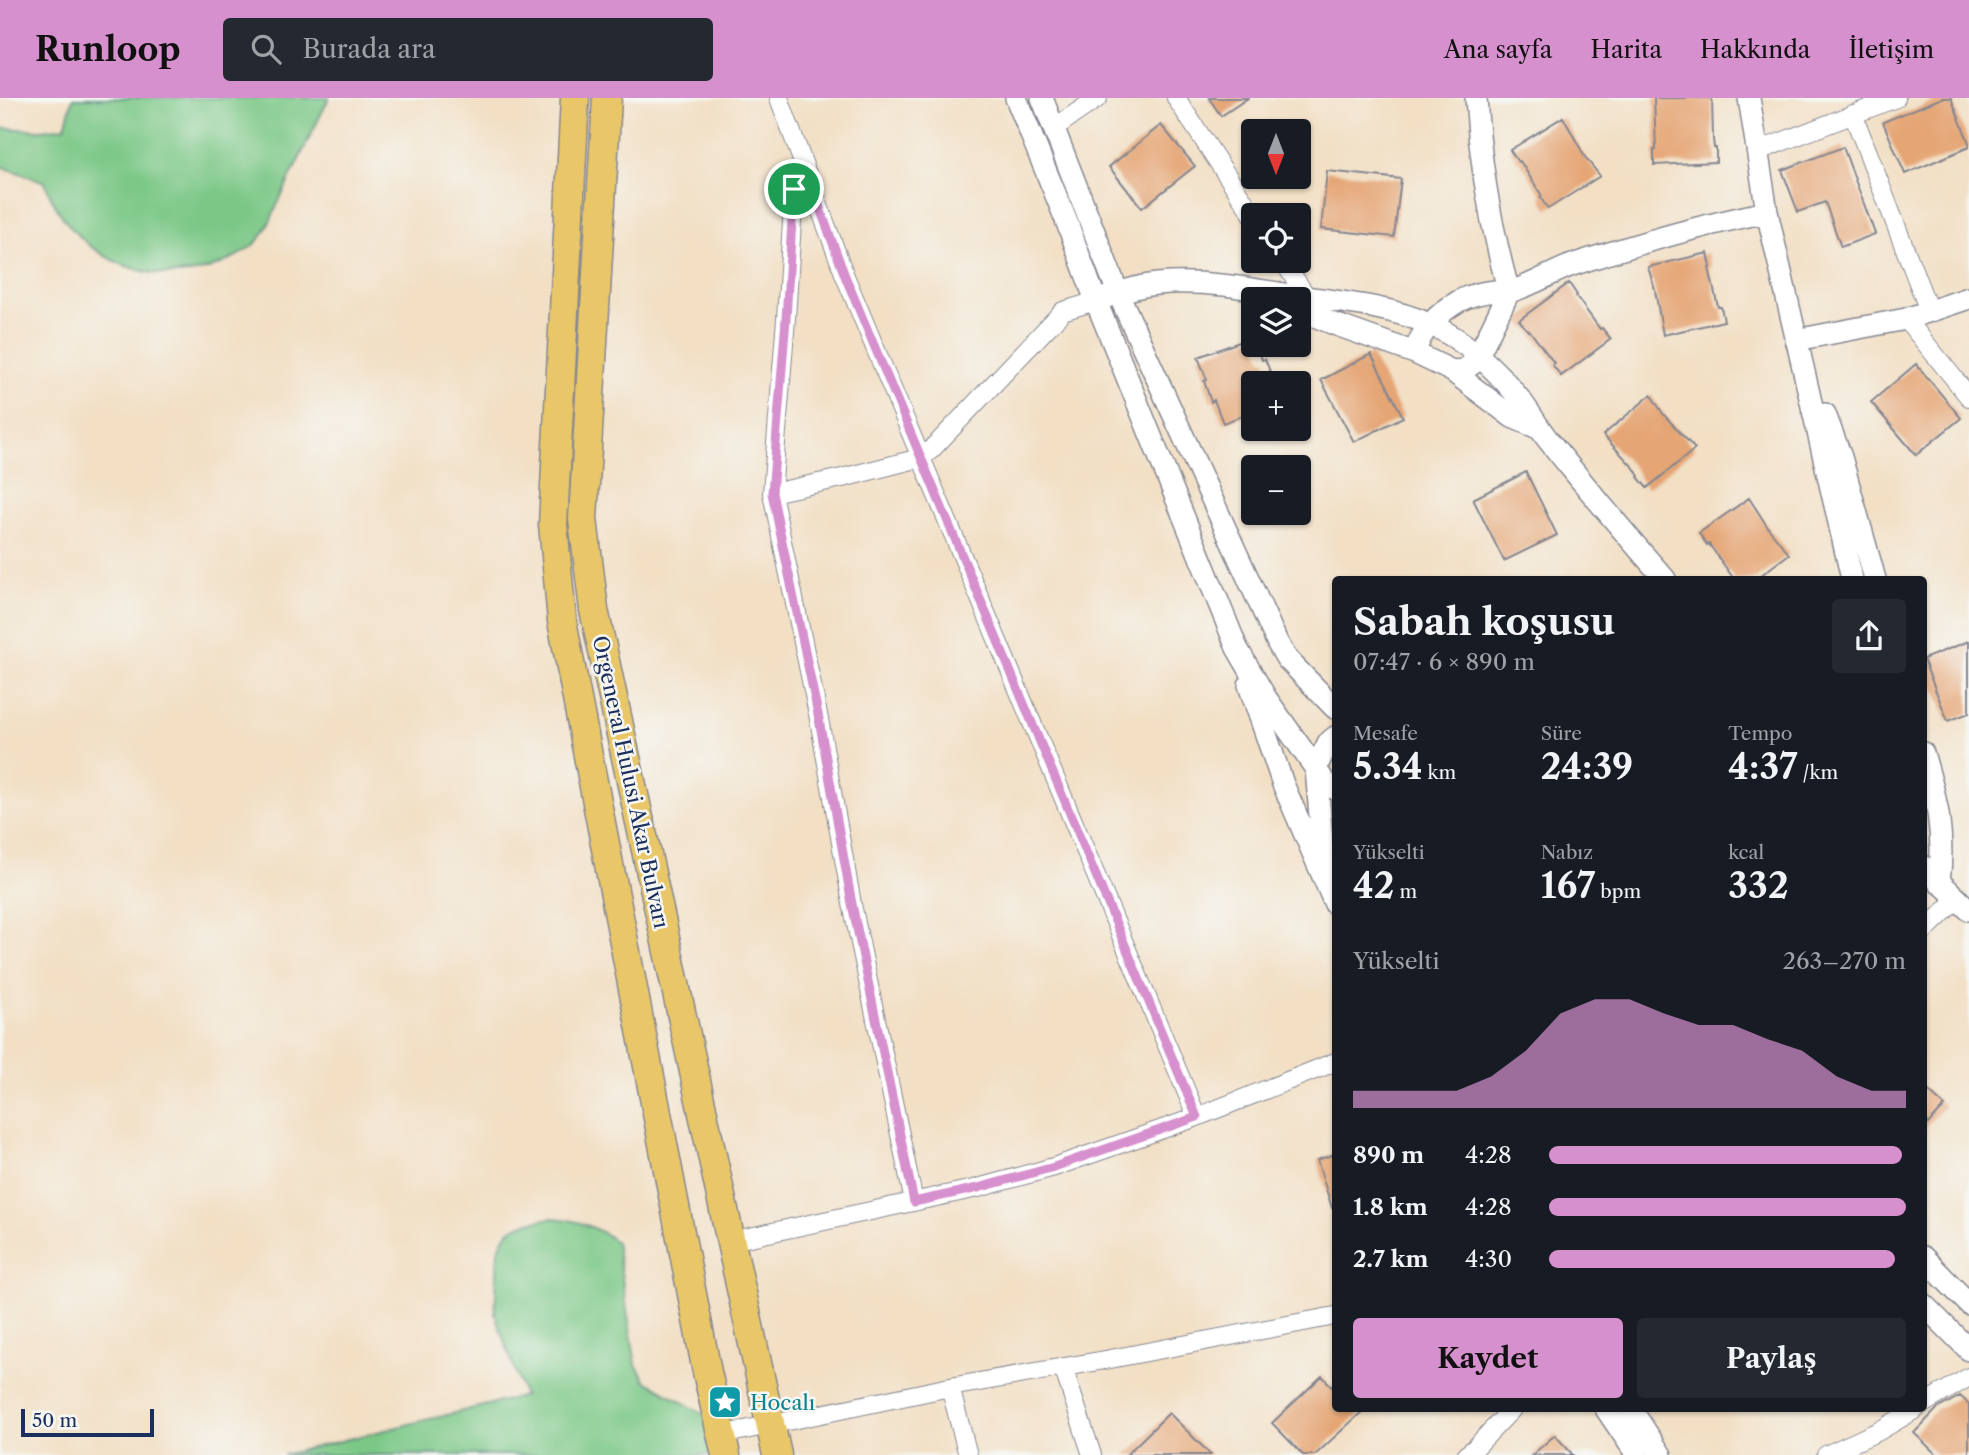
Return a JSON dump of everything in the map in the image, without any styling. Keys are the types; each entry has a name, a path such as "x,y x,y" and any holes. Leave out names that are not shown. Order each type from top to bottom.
{"main road":[{"name":"Orgeneral Hulusi Akar Bulvarı","path":"575,98 553,524 562,621 707,1372 724,1445"},
{"name":"Orgeneral Hulusi Akar Bulvarı","path":"607,98 583,519 594,610 777,1455"}],"street":[{"path":"779,98 845,276 1197,1117"},
{"path":"1016,98 1237,648 1283,784 1332,897"},
{"path":"1042,98 1118,293 1278,644 1287,659 1332,705"},
{"path":"1054,128 1098,98"},
{"path":"1176,98 1245,203"},
{"path":"1452,372 1470,367 1479,357 1509,292 1486,190 1476,98"},
{"path":"1749,98 1767,212 1851,576"},
{"path":"1758,151 1896,98"},
{"path":"1853,114 1929,311"},
{"path":"808,176 799,181 794,189 772,493 819,719 852,904 914,1202"},
{"path":"1415,353 1420,337 1431,324 1461,300 1485,292 1509,292 1569,266 1631,246 1717,222 1767,212"},
{"path":"772,493 920,457 931,450 1063,311 1118,293 1158,284 1198,283 1241,287"},
{"path":"1796,340 1906,319 1969,298"},
{"path":"1311,304 1395,312 1431,324 1479,357 1523,404 1538,428 1662,576"},
{"path":"1311,308 1334,324 1415,353 1452,372 1512,417 1538,428"},
{"path":"1906,319 1969,397"},
{"path":"1796,340 1841,457 1874,576"},
{"path":"1237,648 1266,698 1325,782 1332,787"},
{"path":"1325,881 1316,768 1332,740"},
{"path":"1927,767 1941,825 1939,883"},
{"path":"1927,870 1963,905 1927,929"},
{"path":"731,1241 978,1188 1054,1167 1197,1117 1332,1063"},
{"path":"1927,1261 1969,1304"},
{"path":"1927,1308 1969,1350"},
{"path":"724,1445 771,1425 950,1387 1332,1317"},
{"path":"1063,1367 1091,1455"},
{"path":"1927,1402 1969,1377"},
{"path":"950,1387 968,1455"},
{"path":"1466,1455 1509,1412"},
{"path":"1608,1412 1637,1455"},
{"path":"1633,1412 1661,1455"},
{"path":"1826,1455 1911,1412"}],"green space":[{"path":"73,98 329,98 269,224 257,241 221,264 194,272 167,274 140,270 115,261 92,247 72,229 56,207 45,182 0,166 0,128 41,130 65,127"},
{"path":"551,1218 585,1224 616,1242 636,1365 646,1381 708,1417 716,1455 283,1455 524,1396 495,1314 498,1251 506,1234 513,1228"}],"building":[{"path":"1209,98 1248,98 1221,116"},
{"path":"1654,98 1712,98 1716,162 1654,165"},
{"path":"1942,98 1951,98 1969,147 1905,174 1883,122"},
{"path":"1563,117 1585,157 1600,176 1548,209 1520,161 1518,162 1510,150"},
{"path":"1161,125 1195,166 1142,208 1109,167"},
{"path":"1843,147 1875,234 1841,247 1825,202 1798,212 1782,170"},
{"path":"1327,171 1401,179 1394,237 1321,229"},
{"path":"1708,253 1718,307 1721,307 1724,321 1663,335 1648,267"},
{"path":"1569,283 1600,329 1611,339 1561,376 1552,364 1554,363 1519,320"},
{"path":"1241,341 1241,357 1265,359 1270,371 1241,371 1241,416 1223,423 1214,400 1211,402 1204,381 1207,380 1198,357"},
{"path":"1371,354 1403,417 1354,442 1321,380"},
{"path":"1916,364 1961,418 1916,455 1871,402"},
{"path":"1651,395 1664,415 1695,449 1647,488 1634,468 1603,435"},
{"path":"1526,472 1557,535 1504,561 1473,499"},
{"path":"1749,498 1789,554 1760,576 1732,576 1699,533"},
{"path":"1969,641 1969,713 1948,721 1927,669 1927,657"},
{"path":"1927,1090 1945,1106 1927,1125"},
{"path":"1332,1155 1332,1208 1317,1160"},
{"path":"1322,1376 1332,1387 1332,1412 1362,1412 1315,1455 1303,1455 1272,1423"},
{"path":"1960,1396 1969,1404 1969,1455 1937,1455 1914,1433 1937,1409"},
{"path":"1169,1413 1211,1455 1126,1455"},
{"path":"1555,1435 1573,1455 1532,1455"}],"place":[{"name":"Hocalı","path":"725,1402"}],"route":[{"path":"808,176 845,276 1197,1117 1054,1167 914,1202 852,904 819,719 772,493 794,189 799,181 808,176"}]}
